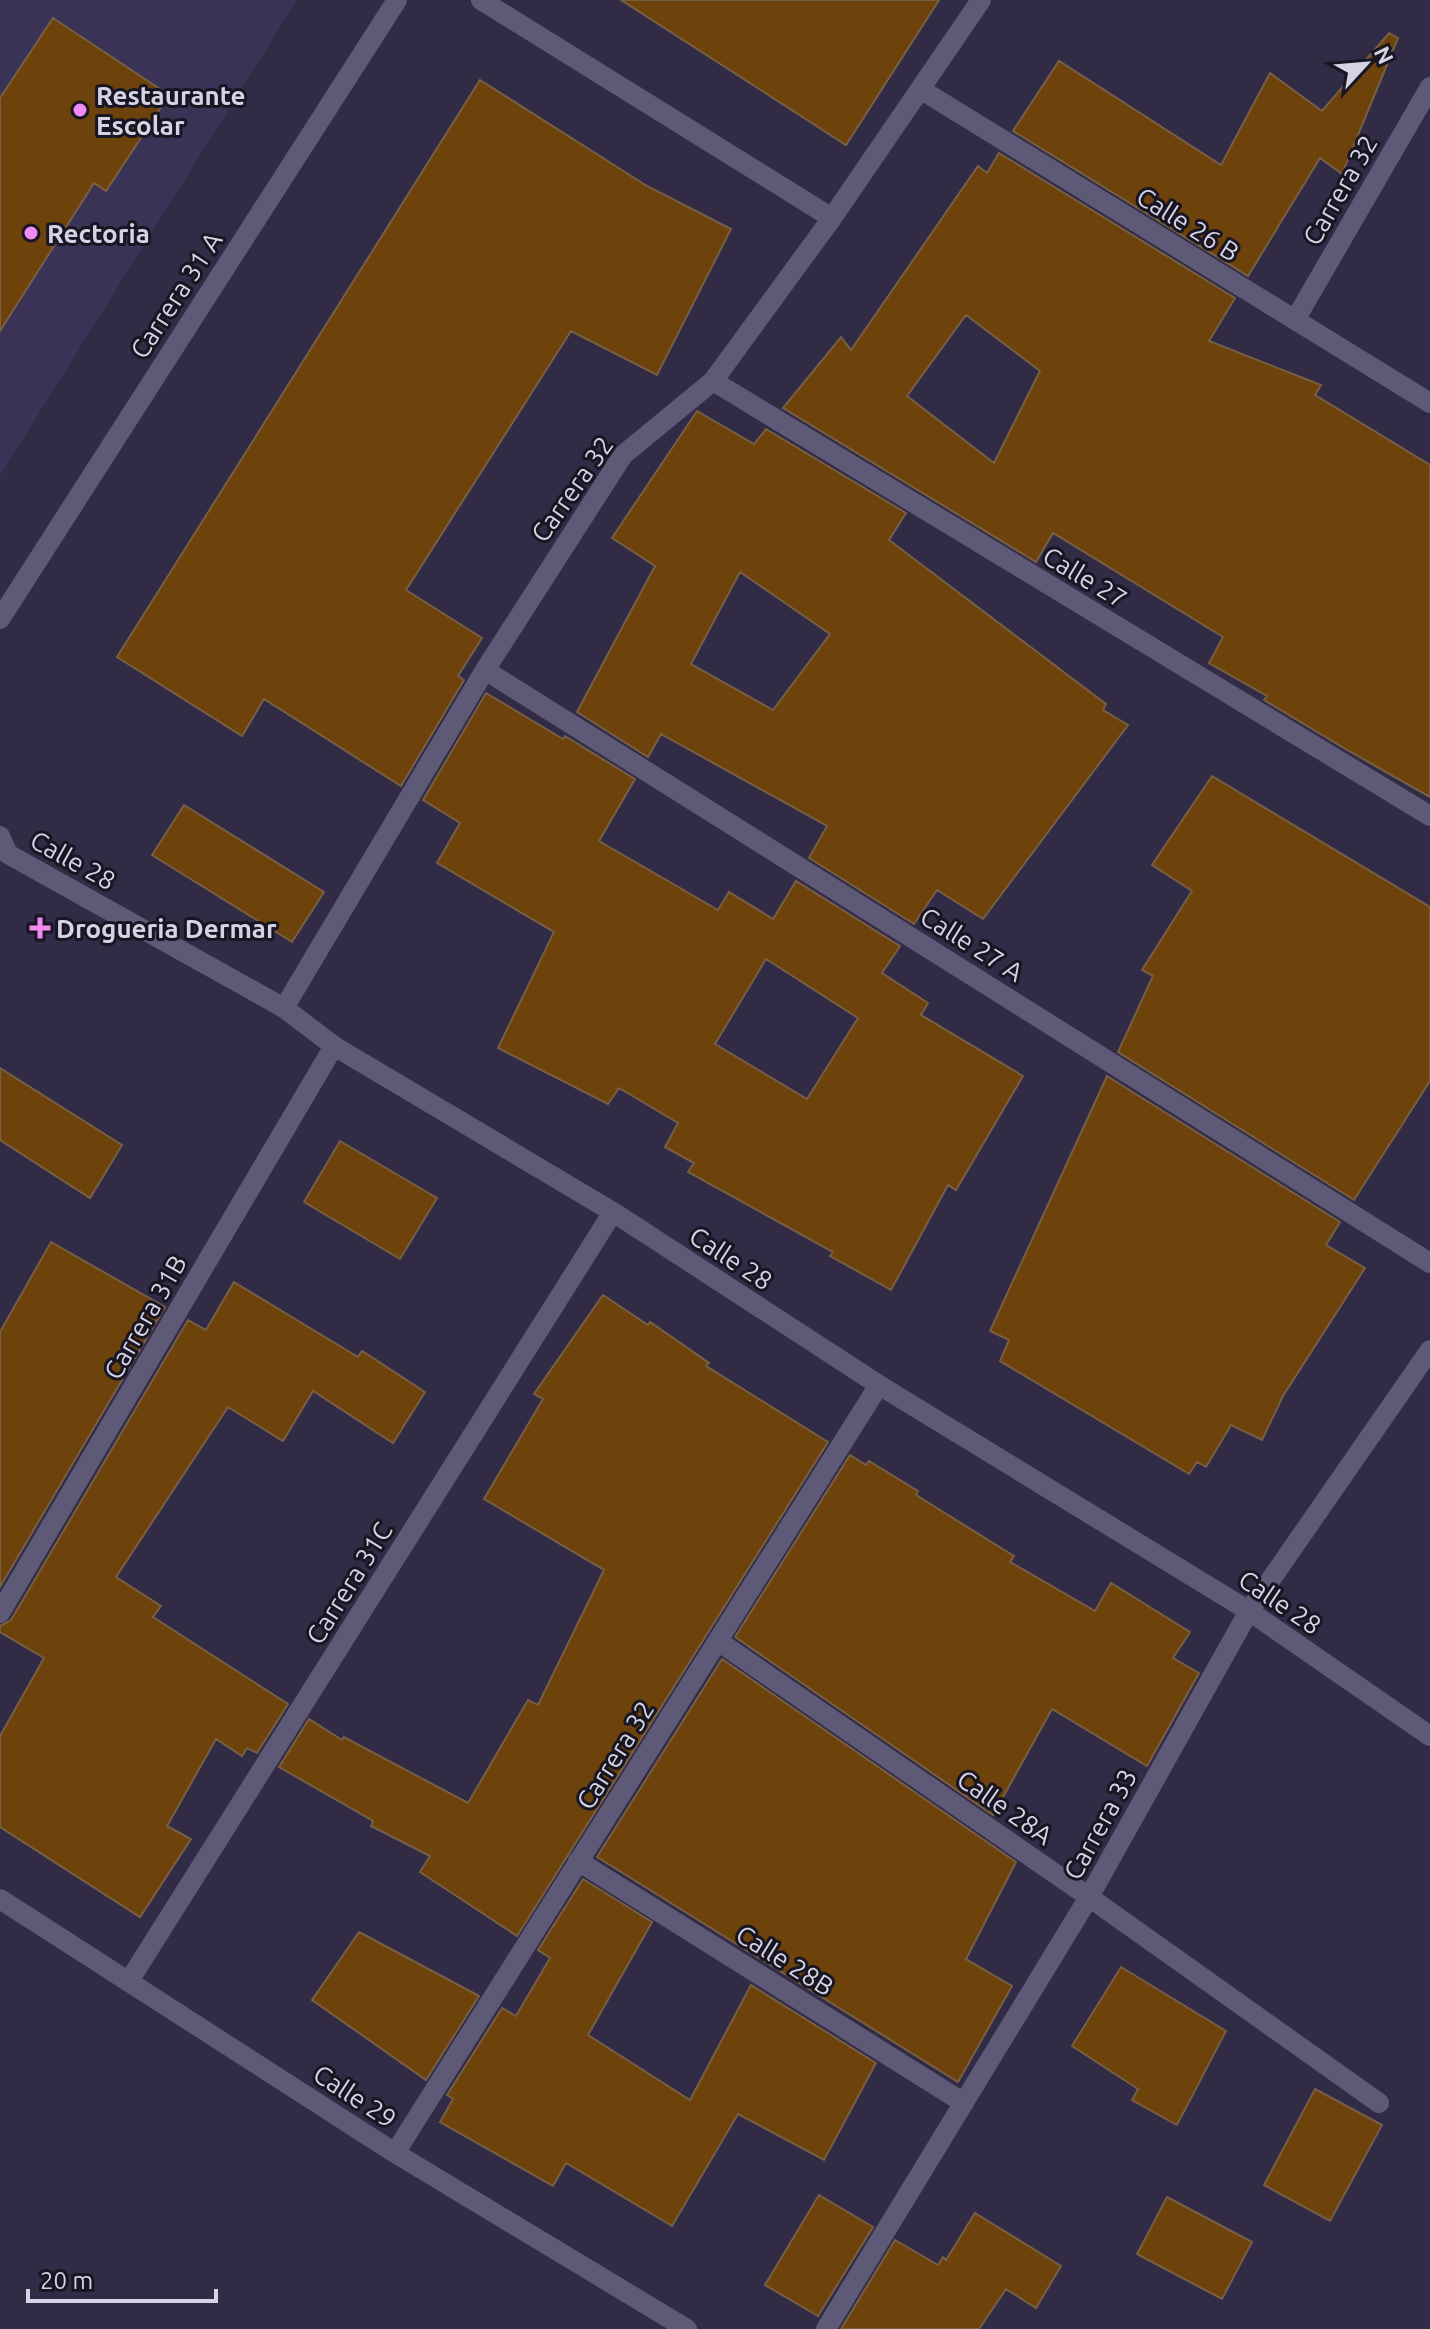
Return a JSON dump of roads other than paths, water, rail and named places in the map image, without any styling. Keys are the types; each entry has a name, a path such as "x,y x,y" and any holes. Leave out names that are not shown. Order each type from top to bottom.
{"street":[{"name":"Carrera 31 A","path":"0,619 397,0"},
{"path":"481,0 832,218"},
{"name":"Carrera 32","path":"284,1008 485,670 623,455 713,381 832,218 981,0"},
{"name":"Carrera 32","path":"1295,320 1430,87"},
{"name":"Calle 26 B","path":"920,89 1430,403"},
{"name":"Calle 27","path":"713,381 1430,816"},
{"name":"Calle 27 A","path":"485,670 1430,1263"},
{"name":"Calle 28","path":"3,854 284,1008 334,1046 613,1212 879,1385 1249,1611 1430,1736"},
{"name":"Carrera 31B","path":"0,1613 334,1046"},
{"name":"Carrera 31C","path":"129,1981 613,1212"},
{"name":"Carrera 33","path":"826,2329 1089,1897 1249,1611 1430,1350"},
{"name":"Carrera 32","path":"395,2153 879,1385"},
{"name":"Calle 28A","path":"718,1641 1089,1897 1379,2103"},
{"name":"Calle 28B","path":"578,1861 964,2103"},
{"name":"Calle 29","path":"0,1899 395,2153 687,2329"}],"place":[{"name":"Restaurante Escolar","path":"80,110"},
{"name":"Rectoria","path":"31,233"},
{"name":"Drogueria Dermar","path":"40,928"}]}
